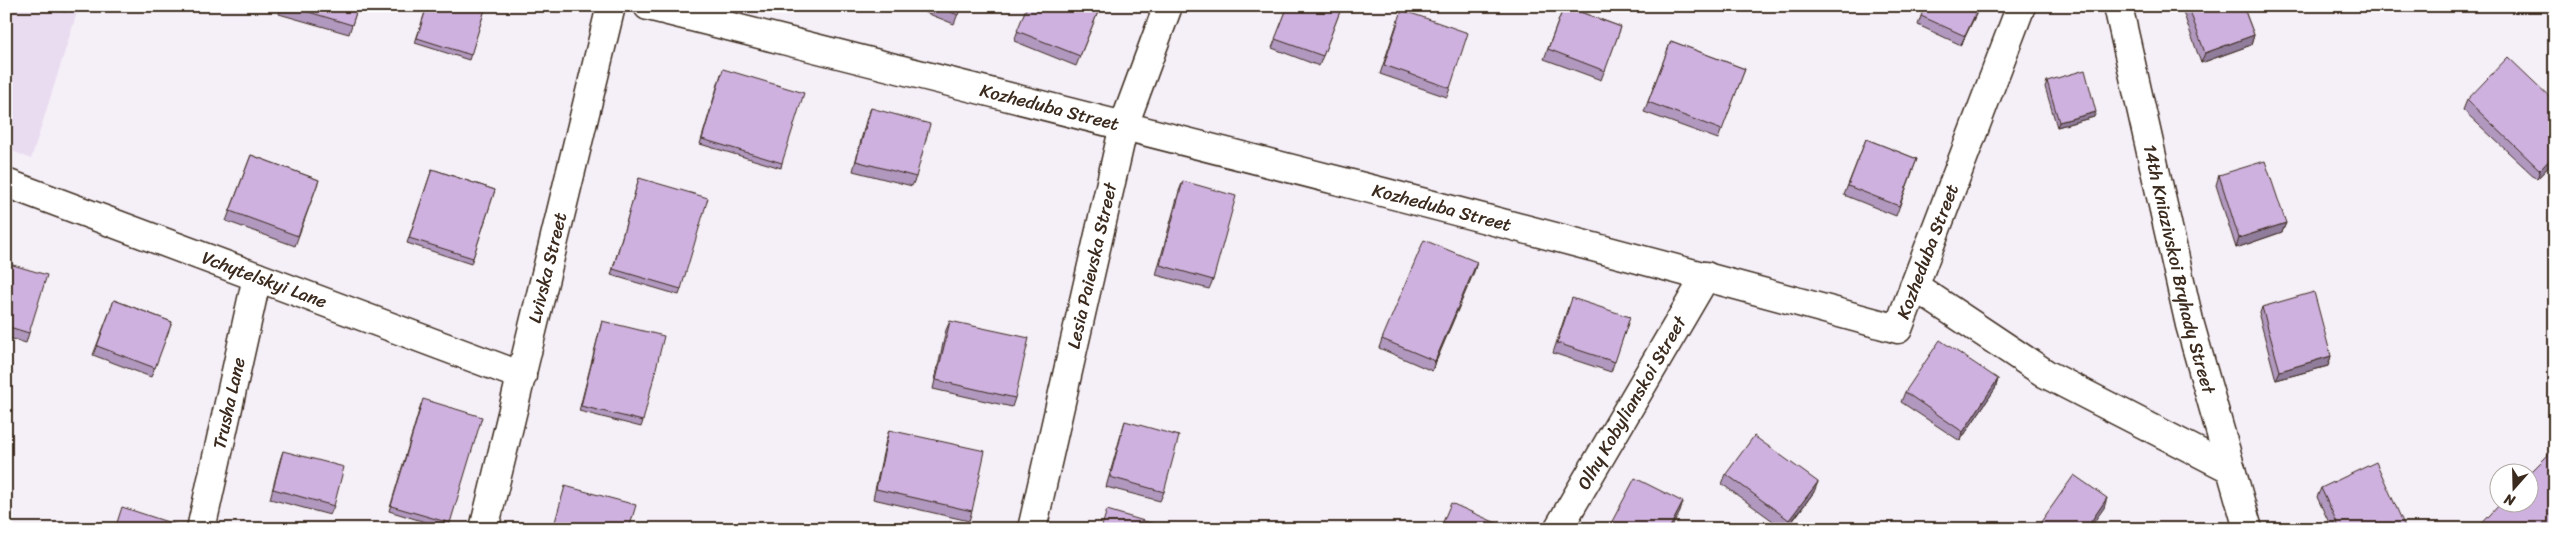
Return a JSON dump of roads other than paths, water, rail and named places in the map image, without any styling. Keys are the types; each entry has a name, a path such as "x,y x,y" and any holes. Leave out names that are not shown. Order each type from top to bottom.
{"street":[{"name":"Lvivska Street","path":"484,529 611,6"},
{"name":"Kozheduba Street","path":"648,6 1124,125 1706,276 1898,329 2021,6"},
{"name":"Lesia Paievska Street","path":"1032,529 1124,125 1168,6"},
{"name":"14th Kniazivskoi Bryhady Street","path":"2118,6 2190,325 2248,529"},
{"name":"Vchytelskyi Lane","path":"6,183 522,376"},
{"name":"Olhy Kobylianskoi Street","path":"1558,529 1706,276"},
{"name":"Trusha Lane","path":"201,529 258,277"},
{"path":"1914,286 2046,374 2231,469"}]}
